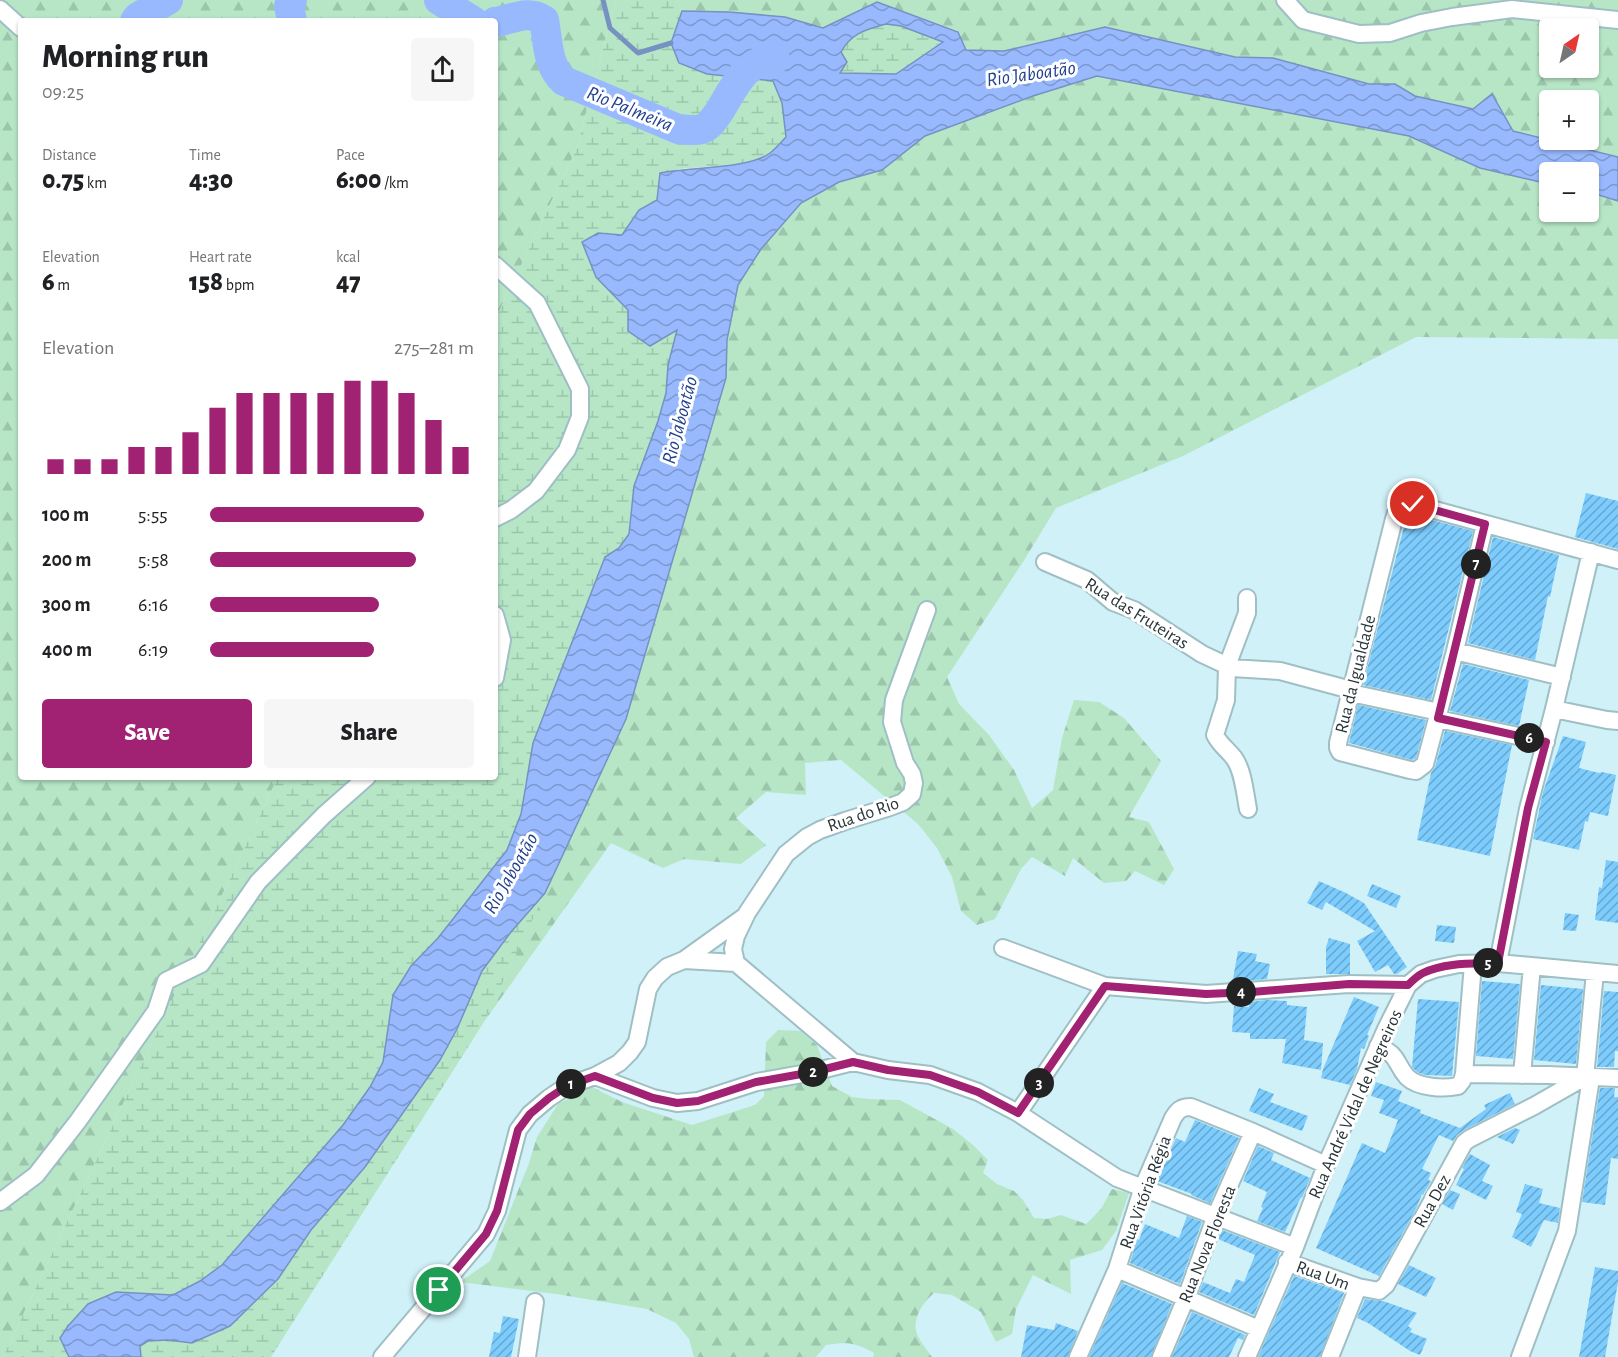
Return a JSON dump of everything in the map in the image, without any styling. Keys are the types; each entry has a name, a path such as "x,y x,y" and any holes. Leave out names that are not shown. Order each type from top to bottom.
{"street":[{"path":"1285,0 1303,20 1359,34 1390,33 1421,23 1512,9 1618,20"},
{"path":"0,9 18,25"},
{"path":"498,268 537,303 580,389 580,417 567,450 536,491 511,510 498,516"},
{"name":"Rua da Igualdade","path":"1438,715 1425,764 1416,771 1341,752 1338,748 1398,509 1404,504 1413,504 1485,524"},
{"path":"1438,715 1485,524 1618,560"},
{"path":"1498,963 1528,808 1591,552"},
{"name":"Rua das Fruteiras","path":"1045,562 1088,580 1113,602 1134,610 1202,654 1232,668 1280,672 1546,742"},
{"path":"1247,598 1247,613 1227,666 1226,700 1215,735 1220,744 1234,758 1243,780 1248,809"},
{"name":"Rua do Rio","path":"736,963 733,949 736,936 746,916 786,854 820,830 903,802 912,794 914,783 912,774 905,763 892,722 894,700 927,610"},
{"path":"498,626 502,640 498,662"},
{"path":"1455,651 1562,677"},
{"path":"1554,709 1618,721"},
{"path":"0,1202 36,1174 78,1121 156,1011 166,981 201,964 258,882 324,814 364,780"},
{"path":"382,1357 486,1234 497,1211 518,1130 530,1114 567,1086 595,1076 619,1063 637,1042 648,989 654,978 666,967 684,960 746,916"},
{"path":"1003,948 1105,986 1206,994 1349,984 1408,985 1421,974 1459,964 1498,963 1618,974"},
{"path":"684,960 736,963 853,1062"},
{"path":"1378,1046 1392,1053 1407,1077 1419,1084 1455,1087 1462,1081 1473,964"},
{"path":"1522,1075 1532,966"},
{"path":"1520,1357 1567,1230 1587,1078 1595,972"},
{"name":"Rua André Vidal de Negreiros","path":"1247,1357 1326,1165 1378,1046 1408,985"},
{"path":"1018,1113 1105,986"},
{"path":"595,1076 653,1098 677,1103 698,1101 756,1082 853,1062"},
{"name":"Rua Um","path":"853,1062 888,1070 930,1075 978,1092 1018,1113 1117,1178 1216,1215 1358,1287"},
{"path":"1464,1074 1618,1078"},
{"name":"Rua Dez","path":"1358,1287 1379,1291 1386,1285 1456,1157 1469,1138 1587,1078"},
{"name":"Rua Vitória Régia","path":"1078,1357 1117,1269 1143,1187 1173,1118 1179,1110 1183,1107 1191,1107 1254,1132 1326,1165"},
{"name":"Rua Nova Floresta","path":"1161,1357 1186,1298 1216,1215 1254,1132"},
{"path":"1117,1269 1259,1329"},
{"path":"1330,1357 1358,1287"},
{"path":"527,1357 535,1302"}],"green space":[{"path":"0,0 616,0 576,150 498,314 498,18 18,18 18,780 277,780 3,1357 0,1357"},
{"path":"616,0 677,0 682,11 671,43 707,74 773,81 782,103 787,137 769,154 749,163 678,169 657,200 639,210 622,235 598,233 596,277 628,310 678,329 668,365 666,393 631,511 629,534 619,548 605,557 525,784 521,814 507,850 438,938 411,966 393,995 383,1062 370,1087 343,1125 222,1265 200,1281 173,1295 146,1294 60,1338 69,1357 3,1357 277,780 498,780 498,314 576,150"},
{"path":"677,0 1618,0 1618,157 1590,150 1599,150 1599,90 1539,90 1539,137 1513,131 1473,109 1415,96 1395,84 1369,84 1273,58 1235,57 1105,27 1004,51 966,50 958,31 877,2 823,28 785,17 682,11"},
{"path":"886,24 901,26 943,42 896,74 840,73 847,62 841,52 845,45 860,33"},
{"path":"1097,76 1409,136 1480,168 1539,182 1539,222 1599,222 1599,195 1618,201 1618,339 1416,337 1183,456 1056,508 947,677 959,704 989,735 1014,770 1032,808 1053,790 1062,738 1074,700 1099,702 1124,718 1161,761 1129,817 1149,822 1174,869 1164,885 1135,871 1126,881 1104,883 1073,858 1065,876 1032,857 1021,869 995,919 977,925 961,911 952,877 937,848 918,824 841,760 805,763 806,795 766,792 736,818 766,845 741,864 684,859 663,868 611,843 484,1022 626,719 726,378 727,340 738,285 761,249 801,203 839,182 882,170 925,136 1033,96"},
{"path":"545,893 484,1022 271,1357 141,1357 140,1346 148,1341 168,1340 192,1343 230,1326 278,1279 311,1230 365,1167 457,1029 482,971 511,932"},
{"path":"778,1030 801,1031 817,1045 832,1086 852,1097 900,1100 953,1129 988,1160 983,1173 997,1184 1014,1191 1023,1200 1034,1218 1047,1219 1061,1215 1086,1224 1101,1209 1112,1189 1129,1193 1116,1231 1102,1250 1070,1260 1071,1294 1033,1275 1016,1309 1012,1334 996,1342 981,1312 952,1295 934,1293 919,1312 916,1324 919,1339 932,1357 873,1357 874,1353 867,1349 845,1343 826,1345 816,1357 694,1357 689,1339 676,1323 647,1309 556,1294 460,1282 490,1261 537,1137 558,1104 592,1087 622,1102 692,1125 755,1105 764,1096 766,1042"}],"water":[{"name":"Rio Jaboatão","path":"877,2 958,32 966,50 1004,51 1105,27 1235,57 1273,58 1369,84 1395,84 1415,96 1473,109 1492,94 1513,131 1539,137 1539,150 1590,150 1618,157 1618,201 1599,195 1599,162 1539,162 1539,182 1480,168 1409,136 1097,76 1033,96 925,136 882,170 839,182 801,203 761,249 738,285 727,340 726,378 626,719 545,893 511,932 482,971 457,1029 440,1060 365,1167 311,1230 278,1279 230,1326 192,1343 168,1340 148,1341 140,1346 141,1357 69,1357 60,1338 88,1304 116,1292 173,1295 200,1281 222,1265 343,1125 370,1087 383,1062 393,995 411,966 438,938 507,850 521,814 533,743 605,557 619,548 629,534 634,486 666,393 668,365 677,330 650,346 628,331 628,310 596,277 582,242 598,233 622,235 639,210 657,200 660,173 748,162 770,153 786,137 782,103 773,81 707,74 679,63 671,43 682,11 785,17 823,28","holes":["886,24 901,26 943,42 896,74 840,73 847,62 841,52 845,45 866,30"]}],"building":[{"path":"1586,493 1618,501 1618,549 1575,537"},
{"path":"1407,515 1473,531 1431,700 1363,685"},
{"path":"1493,537 1559,555 1535,660 1468,643"},
{"path":"1463,664 1529,680 1519,726 1450,711"},
{"path":"1358,705 1426,720 1416,758 1412,760 1349,743"},
{"path":"1445,731 1512,745 1490,856 1417,840 1431,773 1435,767"},
{"path":"1563,736 1586,742 1579,768 1616,775 1608,816 1590,812 1588,822 1585,821 1579,850 1533,839 1543,792"},
{"path":"1606,860 1618,862 1618,923 1595,920 1599,887 1602,888"},
{"path":"1319,881 1364,903 1407,967 1397,974 1394,974 1388,965 1375,972 1357,941 1375,931 1326,902 1322,910 1307,903"},
{"path":"1372,884 1401,896 1396,908 1367,896"},
{"path":"1565,913 1579,915 1576,931 1563,930"},
{"path":"1437,925 1456,927 1454,943 1435,941"},
{"path":"1329,938 1350,944 1350,974 1326,974 1326,947"},
{"path":"1238,951 1257,954 1255,961 1270,964 1267,979 1244,981 1233,979"},
{"path":"1482,981 1520,984 1513,1059 1476,1056"},
{"path":"1541,985 1583,989 1576,1064 1534,1060"},
{"path":"1604,991 1618,992 1618,1051 1615,1051 1614,1067 1597,1067"},
{"path":"1354,997 1379,1007 1367,1035 1369,1036 1364,1049 1361,1048 1357,1069 1350,1085 1321,1078"},
{"path":"1418,999 1459,1002 1452,1076 1425,1075 1412,1067"},
{"path":"1287,1001 1287,1005 1307,1007 1304,1040 1323,1043 1321,1070 1282,1063 1286,1039 1250,1039 1250,1033 1232,1032 1234,1006 1249,1007 1249,1002"},
{"path":"1376,1082 1402,1091 1398,1101 1421,1110 1420,1113 1460,1128 1486,1109 1484,1105 1510,1093 1515,1104 1464,1130 1453,1141 1439,1135 1422,1169 1431,1173 1428,1180 1431,1181 1379,1276 1316,1248 1362,1143 1385,1153 1398,1120 1379,1113 1384,1100 1371,1096"},
{"path":"1259,1088 1274,1094 1270,1102 1308,1116 1302,1131 1249,1111"},
{"path":"1600,1088 1615,1088 1614,1097 1618,1097 1618,1159 1611,1158 1605,1205 1582,1202"},
{"path":"1195,1120 1239,1138 1210,1203 1157,1181 1176,1138 1185,1142"},
{"path":"1515,1128 1520,1130 1513,1144 1497,1137"},
{"path":"1258,1146 1274,1153 1271,1160 1310,1178 1285,1232 1257,1221 1267,1192 1243,1181"},
{"path":"1470,1154 1490,1165 1482,1181 1493,1186 1486,1200 1456,1185"},
{"path":"1525,1184 1543,1189 1539,1203 1560,1208 1558,1223 1544,1220 1531,1247 1512,1237 1522,1214 1516,1212"},
{"path":"1450,1190 1460,1194 1453,1210 1442,1204"},
{"path":"1187,1216 1202,1222 1180,1284 1130,1263 1137,1239 1139,1240 1145,1224 1179,1238"},
{"path":"1222,1230 1280,1252 1254,1315 1199,1292 1203,1282 1230,1293 1236,1279 1244,1282 1255,1255 1218,1239"},
{"path":"1409,1265 1436,1278 1426,1297 1398,1284"},
{"path":"1595,1267 1618,1271 1605,1357 1579,1357"},
{"path":"1294,1276 1344,1293 1320,1357 1258,1357"},
{"path":"1122,1283 1172,1304 1151,1357 1089,1357"},
{"path":"1365,1299 1383,1301 1417,1313 1408,1326 1412,1329 1410,1332 1427,1339 1420,1355 1357,1318"},
{"path":"1192,1312 1245,1335 1243,1340 1238,1338 1229,1357 1172,1357"},
{"path":"503,1316 519,1319 511,1357 489,1357 494,1332 500,1333"},
{"path":"1056,1323 1078,1331 1068,1357 1021,1357 1027,1325 1054,1330"}],"waterway":[{"name":"Rio Palmeira","path":"137,18 168,0"},
{"name":"Rio Palmeira","path":"291,18 289,6 292,0"},
{"name":"Rio Palmeira","path":"439,0 468,18"},
{"path":"603,0 610,28 638,53 671,43"},
{"name":"Rio Palmeira","path":"498,21 526,15 544,20 551,61 564,81 678,129 696,130 707,126 748,70 765,60 775,59"}],"route":[{"path":"439,1290 486,1234 497,1211 518,1130 530,1114 549,1098 567,1086 595,1076 653,1098 677,1103 698,1101 756,1082 853,1062 888,1070 930,1075 978,1092 1018,1113 1105,986 1206,994 1349,984 1408,985 1421,974 1435,969 1459,964 1498,963 1528,808 1546,742 1438,718 1485,524 1413,504"}]}
